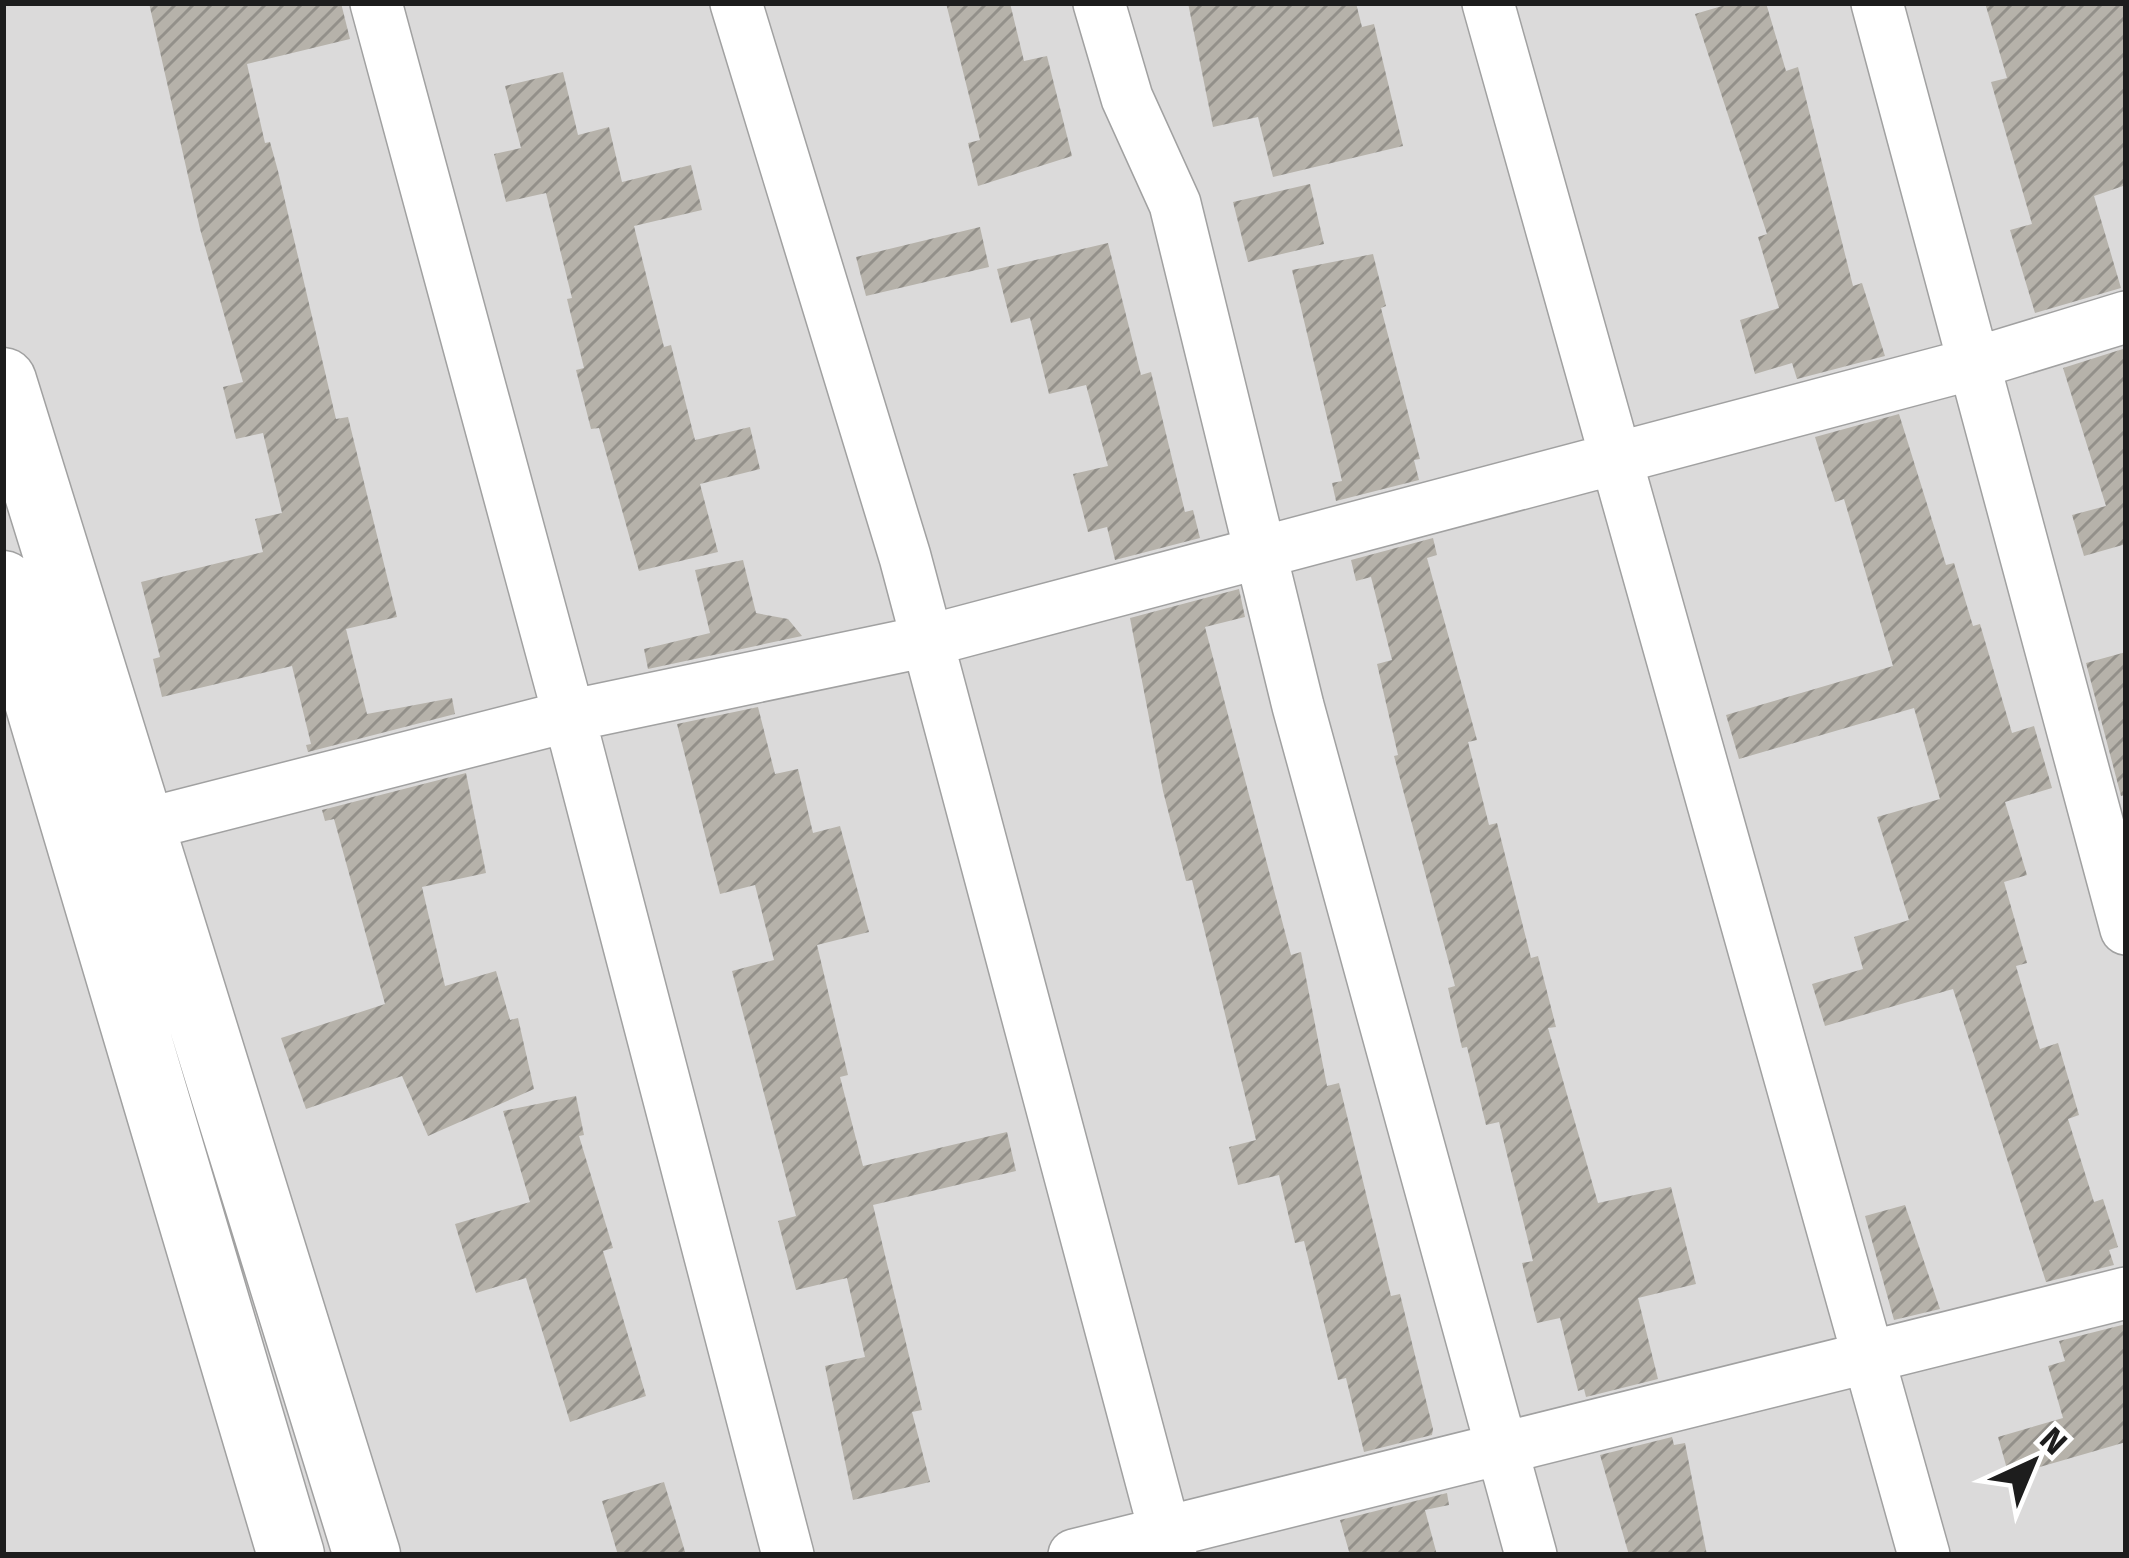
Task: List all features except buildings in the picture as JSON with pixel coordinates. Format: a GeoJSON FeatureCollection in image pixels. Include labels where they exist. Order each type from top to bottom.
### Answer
{"type":"FeatureCollection","features":[{"type":"Feature","properties":{"kind":"street"},"geometry":{"type":"LineString","coordinates":[[376,3],[788,1555]]}},
{"type":"Feature","properties":{"kind":"street"},"geometry":{"type":"LineString","coordinates":[[736,3],[927,641],[1168,1544]]}},
{"type":"Feature","properties":{"kind":"street"},"geometry":{"type":"LineString","coordinates":[[1099,3],[1126,98],[1175,204],[1260,550],[1531,1555]]}},
{"type":"Feature","properties":{"kind":"street"},"geometry":{"type":"LineString","coordinates":[[1488,3],[1924,1555]]}},
{"type":"Feature","properties":{"kind":"street"},"geometry":{"type":"LineString","coordinates":[[1876,3],[2126,929]]}},
{"type":"Feature","properties":{"kind":"street"},"geometry":{"type":"LineString","coordinates":[[143,825],[569,716],[927,641],[1972,364],[2126,317]]}},
{"type":"Feature","properties":{"kind":"street"},"geometry":{"type":"LineString","coordinates":[[3,381],[367,1555]]}},
{"type":"Feature","properties":{"kind":"street"},"geometry":{"type":"LineString","coordinates":[[3,584],[291,1555]]}},
{"type":"Feature","properties":{"kind":"street"},"geometry":{"type":"LineString","coordinates":[[1074,1555],[1168,1544],[1502,1448],[2126,1293]]}},
{"type":"Feature","properties":{"kind":"shaded area"},"geometry":{"type":"Polygon","coordinates":[[[3,3],[2126,3],[2126,1555],[3,1555],[3,3]]]}}]}
